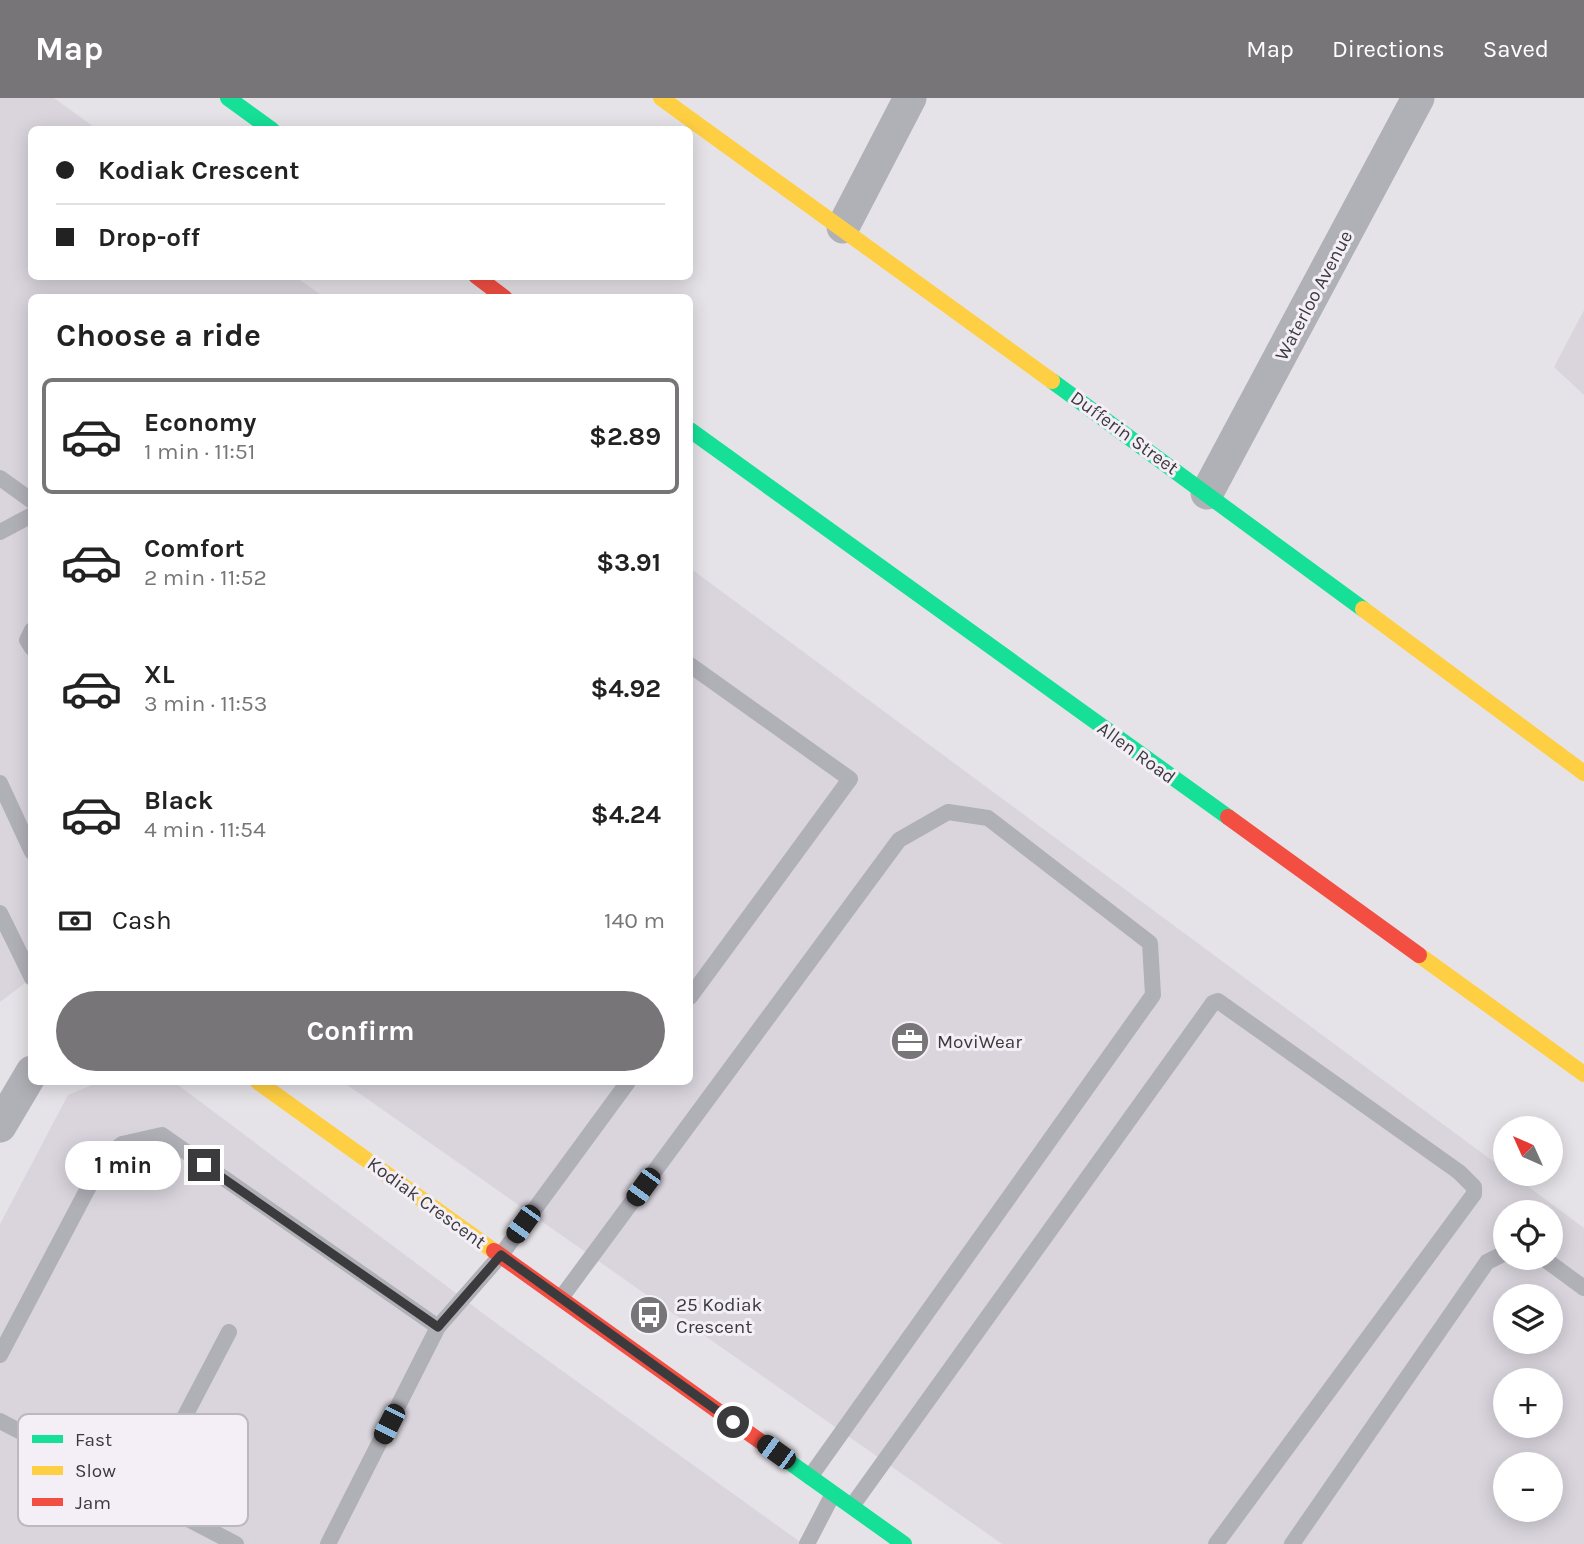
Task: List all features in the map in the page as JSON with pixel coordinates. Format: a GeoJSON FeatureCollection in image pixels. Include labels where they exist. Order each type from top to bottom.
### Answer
{"type":"FeatureCollection","features":[{"type":"Feature","properties":{"kind":"street"},"geometry":{"type":"LineString","coordinates":[[228,98],[266,126]]}},
{"type":"Feature","properties":{"kind":"street","name":"Dufferin Street"},"geometry":{"type":"LineString","coordinates":[[661,98],[1208,493],[1584,773]]}},
{"type":"Feature","properties":{"kind":"street"},"geometry":{"type":"LineString","coordinates":[[843,227],[911,98]]}},
{"type":"Feature","properties":{"kind":"street","name":"Waterloo Avenue"},"geometry":{"type":"LineString","coordinates":[[1208,493],[1418,98]]}},
{"type":"Feature","properties":{"kind":"street"},"geometry":{"type":"LineString","coordinates":[[481,280],[500,294]]}},
{"type":"Feature","properties":{"kind":"street","name":"Allen Road"},"geometry":{"type":"LineString","coordinates":[[693,432],[1584,1074]]}},
{"type":"Feature","properties":{"kind":"street"},"geometry":{"type":"LineString","coordinates":[[0,1126],[28,1079]]}},
{"type":"Feature","properties":{"kind":"street","name":"Kodiak Crescent"},"geometry":{"type":"LineString","coordinates":[[262,1085],[904,1544]]}},
{"type":"Feature","properties":{"kind":"lane"},"geometry":{"type":"LineString","coordinates":[[0,478],[28,497]]}},
{"type":"Feature","properties":{"kind":"lane"},"geometry":{"type":"LineString","coordinates":[[0,532],[28,517]]}},
{"type":"Feature","properties":{"kind":"lane"},"geometry":{"type":"LineString","coordinates":[[693,667],[850,779],[693,993]]}},
{"type":"Feature","properties":{"kind":"lane"},"geometry":{"type":"LineString","coordinates":[[0,783],[28,843]]}},
{"type":"Feature","properties":{"kind":"lane"},"geometry":{"type":"LineString","coordinates":[[561,1298],[899,840],[948,812],[988,818],[1150,943],[1153,995],[810,1477]]}},
{"type":"Feature","properties":{"kind":"lane"},"geometry":{"type":"LineString","coordinates":[[0,913],[28,970]]}},
{"type":"Feature","properties":{"kind":"lane"},"geometry":{"type":"LineString","coordinates":[[852,1507],[1213,1003],[1218,1001],[1459,1172],[1474,1186],[1474,1194],[1216,1544]]}},
{"type":"Feature","properties":{"kind":"lane"},"geometry":{"type":"LineString","coordinates":[[328,1544],[438,1327],[501,1255],[626,1085]]}},
{"type":"Feature","properties":{"kind":"lane"},"geometry":{"type":"LineString","coordinates":[[0,1355],[104,1158],[122,1144],[162,1135],[438,1327]]}},
{"type":"Feature","properties":{"kind":"lane"},"geometry":{"type":"LineString","coordinates":[[1292,1544],[1487,1262],[1493,1259]]}},
{"type":"Feature","properties":{"kind":"lane"},"geometry":{"type":"LineString","coordinates":[[1559,1270],[1584,1288]]}},
{"type":"Feature","properties":{"kind":"lane"},"geometry":{"type":"LineString","coordinates":[[186,1414],[229,1332]]}},
{"type":"Feature","properties":{"kind":"lane"},"geometry":{"type":"LineString","coordinates":[[0,1421],[18,1430]]}},
{"type":"Feature","properties":{"kind":"lane"},"geometry":{"type":"LineString","coordinates":[[807,1544],[833,1493]]}},
{"type":"Feature","properties":{"kind":"lane"},"geometry":{"type":"LineString","coordinates":[[201,1526],[236,1544]]}},
{"type":"Feature","properties":{"kind":"shaded area"},"geometry":{"type":"Polygon","coordinates":[[[0,98],[54,98],[93,126],[28,126],[28,280],[300,280],[320,294],[28,294],[28,981],[0,1002],[0,98]]]}},
{"type":"Feature","properties":{"kind":"shaded area"},"geometry":{"type":"Polygon","coordinates":[[[1584,310],[1584,395],[1554,367],[1584,310]]]}},
{"type":"Feature","properties":{"kind":"shaded area"},"geometry":{"type":"Polygon","coordinates":[[[693,570],[1493,1161],[1493,1186],[1527,1186],[1546,1200],[1493,1200],[1493,1270],[1563,1270],[1563,1212],[1584,1228],[1584,1544],[1002,1544],[347,1085],[693,1085],[693,570]]]}},
{"type":"Feature","properties":{"kind":"shaded area"},"geometry":{"type":"Polygon","coordinates":[[[92,1085],[178,1085],[500,1326],[803,1544],[0,1544],[0,1224],[68,1095],[92,1085]]]}},
{"type":"Feature","properties":{"kind":"traffic: fast"},"geometry":{"type":"LineString","coordinates":[[228,98],[266,126]]}},
{"type":"Feature","properties":{"kind":"traffic: fast"},"geometry":{"type":"LineString","coordinates":[[1052,381],[1363,609]]}},
{"type":"Feature","properties":{"kind":"traffic: fast"},"geometry":{"type":"LineString","coordinates":[[693,432],[1228,817]]}},
{"type":"Feature","properties":{"kind":"traffic: fast"},"geometry":{"type":"LineString","coordinates":[[785,1459],[904,1544]]}},
{"type":"Feature","properties":{"kind":"traffic: slow"},"geometry":{"type":"LineString","coordinates":[[661,98],[1052,381]]}},
{"type":"Feature","properties":{"kind":"traffic: slow"},"geometry":{"type":"LineString","coordinates":[[1363,609],[1584,773]]}},
{"type":"Feature","properties":{"kind":"traffic: slow"},"geometry":{"type":"LineString","coordinates":[[1419,955],[1584,1074]]}},
{"type":"Feature","properties":{"kind":"traffic: slow"},"geometry":{"type":"LineString","coordinates":[[262,1085],[494,1251]]}},
{"type":"Feature","properties":{"kind":"traffic: jam"},"geometry":{"type":"LineString","coordinates":[[481,280],[500,294]]}},
{"type":"Feature","properties":{"kind":"traffic: jam"},"geometry":{"type":"LineString","coordinates":[[1228,817],[1419,955]]}},
{"type":"Feature","properties":{"kind":"traffic: jam"},"geometry":{"type":"LineString","coordinates":[[494,1251],[785,1459]]}},
{"type":"Feature","properties":{"kind":"place","name":"MoviWear"},"geometry":{"type":"Point","coordinates":[910,1041]}},
{"type":"Feature","properties":{"kind":"place","name":"25 Kodiak Crescent"},"geometry":{"type":"Point","coordinates":[649,1315]}},
{"type":"Feature","properties":{"kind":"route"},"geometry":{"type":"LineString","coordinates":[[204,1165],[438,1327],[501,1255],[733,1422]]}}]}
